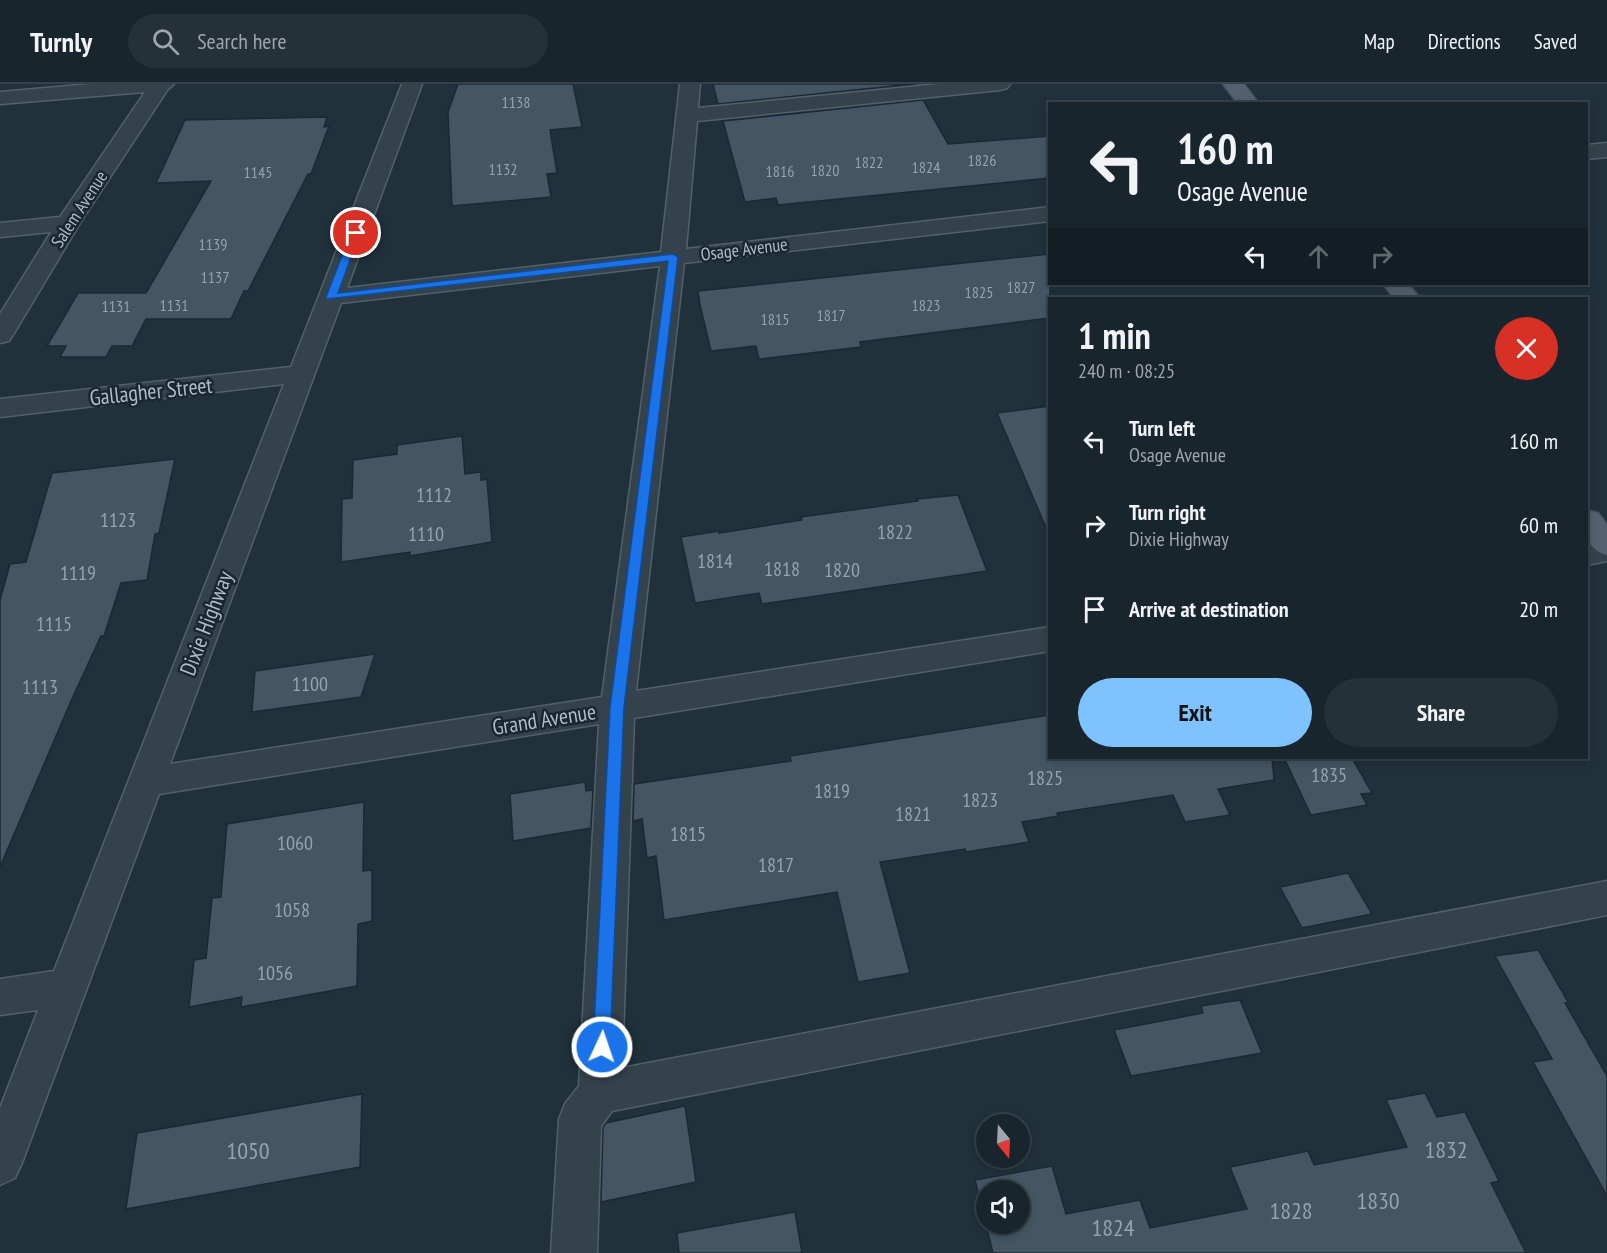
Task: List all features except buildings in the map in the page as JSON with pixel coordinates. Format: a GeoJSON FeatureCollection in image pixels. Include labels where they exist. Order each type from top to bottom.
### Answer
{"type":"FeatureCollection","features":[{"type":"Feature","properties":{"kind":"main road"},"geometry":{"type":"LineString","coordinates":[[1233,84],[1247,102]]}},
{"type":"Feature","properties":{"kind":"main road"},"geometry":{"type":"LineString","coordinates":[[1396,285],[1406,297]]}},
{"type":"Feature","properties":{"kind":"main road"},"geometry":{"type":"LineString","coordinates":[[1588,521],[1607,544]]}},
{"type":"Feature","properties":{"kind":"street"},"geometry":{"type":"LineString","coordinates":[[0,98],[162,84]]}},
{"type":"Feature","properties":{"kind":"street","name":"Salem Avenue"},"geometry":{"type":"LineString","coordinates":[[0,335],[69,223],[162,84]]}},
{"type":"Feature","properties":{"kind":"street","name":"Dixie Highway"},"geometry":{"type":"LineString","coordinates":[[0,1163],[412,84]]}},
{"type":"Feature","properties":{"kind":"street"},"geometry":{"type":"LineString","coordinates":[[574,1253],[580,1119],[600,1092],[617,707],[673,257],[690,84]]}},
{"type":"Feature","properties":{"kind":"street"},"geometry":{"type":"LineString","coordinates":[[687,116],[1000,84]]}},
{"type":"Feature","properties":{"kind":"street"},"geometry":{"type":"LineString","coordinates":[[1588,152],[1607,150]]}},
{"type":"Feature","properties":{"kind":"street","name":"Osage Avenue"},"geometry":{"type":"LineString","coordinates":[[331,297],[1048,214]]}},
{"type":"Feature","properties":{"kind":"street"},"geometry":{"type":"LineString","coordinates":[[0,230],[69,223]]}},
{"type":"Feature","properties":{"kind":"street","name":"Gallagher Street"},"geometry":{"type":"LineString","coordinates":[[0,408],[301,374]]}},
{"type":"Feature","properties":{"kind":"street"},"geometry":{"type":"LineString","coordinates":[[1588,554],[1607,550]]}},
{"type":"Feature","properties":{"kind":"street","name":"Grand Avenue"},"geometry":{"type":"LineString","coordinates":[[145,782],[1048,639]]}},
{"type":"Feature","properties":{"kind":"street"},"geometry":{"type":"LineString","coordinates":[[600,1092],[1607,898]]}},
{"type":"Feature","properties":{"kind":"street"},"geometry":{"type":"LineString","coordinates":[[0,997],[68,987]]}},
{"type":"Feature","properties":{"kind":"route"},"geometry":{"type":"LineString","coordinates":[[356,233],[331,297],[673,257],[617,707],[602,1047]]}}]}
